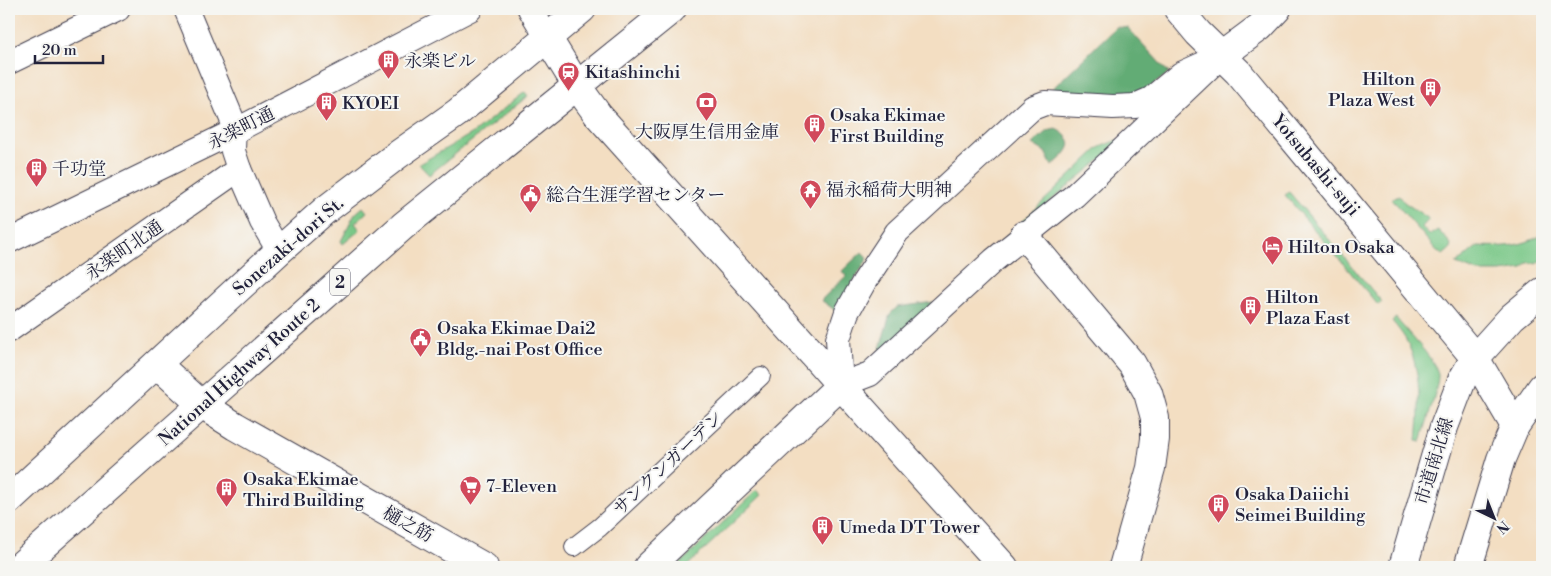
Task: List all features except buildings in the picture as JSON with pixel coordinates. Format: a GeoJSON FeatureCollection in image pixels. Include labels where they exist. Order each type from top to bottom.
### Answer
{"type":"FeatureCollection","features":[{"type":"Feature","properties":{"kind":"main road","name":"Sonezaki-dori St."},"geometry":{"type":"LineString","coordinates":[[9,500],[324,211],[396,156],[457,113],[582,9]]}},
{"type":"Feature","properties":{"kind":"main road","name":"National Highway Route 2"},"geometry":{"type":"LineString","coordinates":[[19,567],[403,226],[672,9]]}},
{"type":"Feature","properties":{"kind":"main road","name":"Yotsubashi-suji"},"geometry":{"type":"LineString","coordinates":[[1178,9],[1198,33],[1238,72],[1475,358],[1515,426]]}},
{"type":"Feature","properties":{"kind":"main road"},"geometry":{"type":"LineString","coordinates":[[1221,56],[1260,27],[1276,9]]}},
{"type":"Feature","properties":{"kind":"main road"},"geometry":{"type":"LineString","coordinates":[[547,37],[577,86],[598,115],[1004,567]]}},
{"type":"Feature","properties":{"kind":"main road"},"geometry":{"type":"LineString","coordinates":[[1024,235],[1132,364],[1148,393],[1155,418],[1154,449],[1151,468],[1123,567]]}},
{"type":"Feature","properties":{"kind":"main road","name":"市道南北線"},"geometry":{"type":"LineString","coordinates":[[1403,567],[1444,426],[1462,380],[1475,358],[1512,317],[1542,292]]}},
{"type":"Feature","properties":{"kind":"main road","name":"樋之筋"},"geometry":{"type":"LineString","coordinates":[[157,364],[202,405],[247,434],[484,567]]}},
{"type":"Feature","properties":{"kind":"main road"},"geometry":{"type":"LineString","coordinates":[[648,567],[841,385]]}},
{"type":"Feature","properties":{"kind":"main road"},"geometry":{"type":"LineString","coordinates":[[1468,567],[1498,467],[1515,426],[1542,387]]}},
{"type":"Feature","properties":{"kind":"street"},"geometry":{"type":"LineString","coordinates":[[9,62],[118,9]]}},
{"type":"Feature","properties":{"kind":"street"},"geometry":{"type":"LineString","coordinates":[[186,9],[234,124],[233,151],[239,169],[262,222],[279,251]]}},
{"type":"Feature","properties":{"kind":"street","name":"永楽町通"},"geometry":{"type":"LineString","coordinates":[[9,241],[234,132],[470,9]]}},
{"type":"Feature","properties":{"kind":"street"},"geometry":{"type":"LineString","coordinates":[[530,9],[547,37]]}},
{"type":"Feature","properties":{"kind":"street"},"geometry":{"type":"LineString","coordinates":[[1221,56],[1074,196],[994,260],[870,374],[841,385],[838,339],[847,312],[864,282],[898,232],[1032,108],[1045,103],[1113,107],[1135,106],[1151,99],[1181,74],[1221,56]]}},
{"type":"Feature","properties":{"kind":"street","name":"永楽町北通"},"geometry":{"type":"LineString","coordinates":[[9,330],[239,169]]}},
{"type":"Feature","properties":{"kind":"street","name":"サンクンガーデン"},"geometry":{"type":"LineString","coordinates":[[574,547],[600,527],[761,376]]}},
{"type":"Feature","properties":{"kind":"green space"},"geometry":{"type":"Polygon","coordinates":[[[1116,27],[1128,28],[1169,73],[1145,91],[1131,97],[1050,91],[1116,27]]]}},
{"type":"Feature","properties":{"kind":"green space"},"geometry":{"type":"Polygon","coordinates":[[[525,92],[528,96],[429,175],[419,164],[473,133],[525,92]]]}},
{"type":"Feature","properties":{"kind":"green space"},"geometry":{"type":"Polygon","coordinates":[[[1056,129],[1068,138],[1070,143],[1066,152],[1052,166],[1045,152],[1032,144],[1047,131],[1056,129]]]}},
{"type":"Feature","properties":{"kind":"green space"},"geometry":{"type":"Polygon","coordinates":[[[1117,140],[1120,144],[1006,237],[1100,147],[1117,140]]]}},
{"type":"Feature","properties":{"kind":"green space"},"geometry":{"type":"Polygon","coordinates":[[[1289,192],[1382,302],[1378,305],[1285,195],[1289,192]]]}},
{"type":"Feature","properties":{"kind":"green space"},"geometry":{"type":"Polygon","coordinates":[[[1399,196],[1404,202],[1429,219],[1422,227],[1429,235],[1438,230],[1451,244],[1450,249],[1443,255],[1437,251],[1392,199],[1399,196]]]}},
{"type":"Feature","properties":{"kind":"green space"},"geometry":{"type":"Polygon","coordinates":[[[363,207],[367,212],[355,223],[360,230],[343,244],[341,241],[355,214],[363,207]]]}},
{"type":"Feature","properties":{"kind":"green space"},"geometry":{"type":"Polygon","coordinates":[[[1542,235],[1542,260],[1536,264],[1528,263],[1522,269],[1501,272],[1478,272],[1456,264],[1478,246],[1511,245],[1526,242],[1542,235]]]}},
{"type":"Feature","properties":{"kind":"green space"},"geometry":{"type":"Polygon","coordinates":[[[862,252],[868,258],[836,311],[821,300],[846,276],[842,271],[862,252]]]}},
{"type":"Feature","properties":{"kind":"green space"},"geometry":{"type":"Polygon","coordinates":[[[934,302],[878,355],[890,314],[897,307],[934,302]]]}},
{"type":"Feature","properties":{"kind":"green space"},"geometry":{"type":"Polygon","coordinates":[[[1396,318],[1432,361],[1438,374],[1434,397],[1421,442],[1417,441],[1419,390],[1415,364],[1406,340],[1392,321],[1396,318]]]}},
{"type":"Feature","properties":{"kind":"green space"},"geometry":{"type":"Polygon","coordinates":[[[757,490],[762,495],[686,567],[676,567],[757,490]]]}},
{"type":"Feature","properties":{"kind":"place","name":"永楽ビル"},"geometry":{"type":"Point","coordinates":[388,80]}},
{"type":"Feature","properties":{"kind":"place","name":"Kitashinchi"},"geometry":{"type":"Point","coordinates":[569,91]}},
{"type":"Feature","properties":{"kind":"place","name":"Hilton Plaza West"},"geometry":{"type":"Point","coordinates":[1431,108]}},
{"type":"Feature","properties":{"kind":"place","name":"大阪厚生信用金庫"},"geometry":{"type":"Point","coordinates":[707,121]}},
{"type":"Feature","properties":{"kind":"place","name":"KYOEI"},"geometry":{"type":"Point","coordinates":[326,122]}},
{"type":"Feature","properties":{"kind":"place","name":"Osaka Ekimae First Building"},"geometry":{"type":"Point","coordinates":[814,144]}},
{"type":"Feature","properties":{"kind":"place","name":"千功堂"},"geometry":{"type":"Point","coordinates":[36,188]}},
{"type":"Feature","properties":{"kind":"place","name":"福永稲荷大明神"},"geometry":{"type":"Point","coordinates":[810,209]}},
{"type":"Feature","properties":{"kind":"place","name":"総合生涯学習センター"},"geometry":{"type":"Point","coordinates":[530,214]}},
{"type":"Feature","properties":{"kind":"place","name":"Hilton Osaka"},"geometry":{"type":"Point","coordinates":[1272,266]}},
{"type":"Feature","properties":{"kind":"place","name":"Hilton Plaza East"},"geometry":{"type":"Point","coordinates":[1250,326]}},
{"type":"Feature","properties":{"kind":"place","name":"Osaka Ekimae Dai2 Bldg.-nai Post Office"},"geometry":{"type":"Point","coordinates":[421,357]}},
{"type":"Feature","properties":{"kind":"place","name":"7-Eleven"},"geometry":{"type":"Point","coordinates":[470,505]}},
{"type":"Feature","properties":{"kind":"place","name":"Osaka Ekimae Third Building"},"geometry":{"type":"Point","coordinates":[227,508]}},
{"type":"Feature","properties":{"kind":"place","name":"Osaka Daiichi Seimei Building"},"geometry":{"type":"Point","coordinates":[1219,523]}},
{"type":"Feature","properties":{"kind":"place","name":"Umeda DT Tower"},"geometry":{"type":"Point","coordinates":[823,546]}}]}
